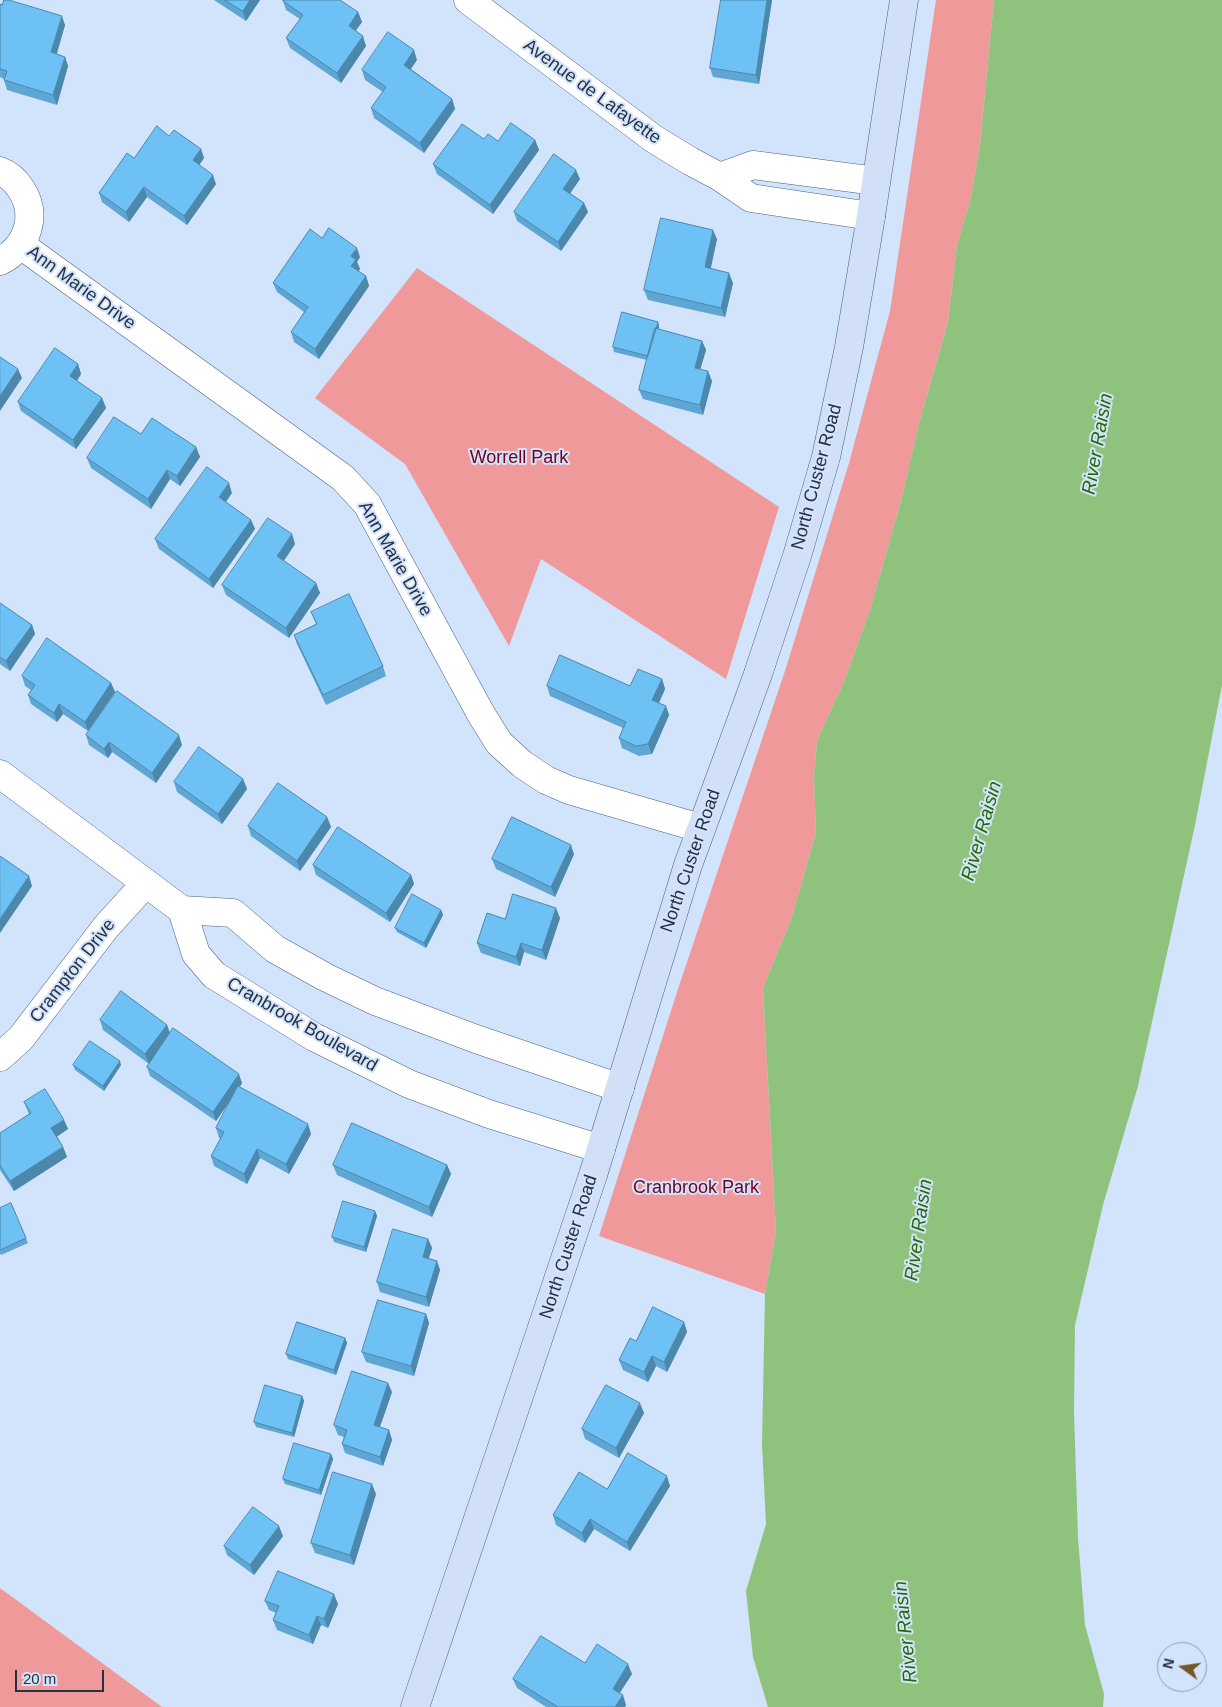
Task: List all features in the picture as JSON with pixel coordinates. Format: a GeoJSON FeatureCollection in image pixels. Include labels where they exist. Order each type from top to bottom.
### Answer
{"type":"FeatureCollection","features":[{"type":"Feature","properties":{"kind":"street","name":"Avenue de Lafayette"},"geometry":{"type":"LineString","coordinates":[[468,0],[654,139],[690,161],[720,176],[751,198],[871,216]]}},
{"type":"Feature","properties":{"kind":"street","name":"North Custer Road"},"geometry":{"type":"LineString","coordinates":[[415,1707],[601,1149],[700,828],[758,674],[797,556],[826,457],[849,347],[904,0]]}},
{"type":"Feature","properties":{"kind":"street"},"geometry":{"type":"LineString","coordinates":[[720,176],[753,165],[876,181]]}},
{"type":"Feature","properties":{"kind":"street","name":"Ann Marie Drive"},"geometry":{"type":"LineString","coordinates":[[0,172],[5,173],[18,184],[27,198],[30,214],[28,230],[10,253],[343,478],[366,504],[481,714],[500,743],[522,764],[546,780],[569,790],[700,828]]}},
{"type":"Feature","properties":{"kind":"street"},"geometry":{"type":"LineString","coordinates":[[0,774],[182,910],[234,913],[275,949],[325,977],[375,1001],[476,1040],[620,1088]]}},
{"type":"Feature","properties":{"kind":"street","name":"Crampton Drive"},"geometry":{"type":"LineString","coordinates":[[0,1058],[20,1038],[106,927],[145,884]]}},
{"type":"Feature","properties":{"kind":"street","name":"Cranbrook Boulevard"},"geometry":{"type":"LineString","coordinates":[[182,910],[196,954],[214,975],[314,1037],[409,1084],[489,1114],[601,1149]]}},
{"type":"Feature","properties":{"kind":"green space","name":"Cranbrook Park"},"geometry":{"type":"Polygon","coordinates":[[[936,0],[994,0],[980,145],[970,202],[957,245],[948,322],[921,416],[901,501],[871,607],[846,677],[817,741],[814,776],[816,833],[791,920],[763,988],[776,1231],[765,1294],[599,1236],[678,989],[785,671],[849,463],[890,311],[936,0]]]}},
{"type":"Feature","properties":{"kind":"green space","name":"Worrell Park"},"geometry":{"type":"Polygon","coordinates":[[[417,268],[779,507],[726,679],[541,559],[509,646],[405,464],[315,398],[417,268]]]}},
{"type":"Feature","properties":{"kind":"green space"},"geometry":{"type":"Polygon","coordinates":[[[0,1588],[162,1707],[0,1707],[0,1588]]]}},
{"type":"Feature","properties":{"kind":"water","name":"River Raisin"},"geometry":{"type":"Polygon","coordinates":[[[994,0],[1222,0],[1222,685],[1195,825],[1138,1086],[1103,1205],[1075,1325],[1074,1412],[1078,1538],[1085,1625],[1104,1694],[1103,1707],[768,1707],[753,1657],[746,1591],[766,1524],[762,1445],[765,1294],[776,1231],[763,988],[791,920],[816,833],[814,776],[817,741],[846,677],[871,607],[901,501],[921,416],[948,322],[957,245],[970,202],[980,145],[994,0]]]}},
{"type":"Feature","properties":{"kind":"building"},"geometry":{"type":"Polygon","coordinates":[[[4,0],[62,16],[51,52],[65,57],[53,95],[4,80],[7,71],[0,69],[0,4],[2,5],[4,0]]]}},
{"type":"Feature","properties":{"kind":"building"},"geometry":{"type":"Polygon","coordinates":[[[225,0],[250,0],[243,11],[225,0]]]}},
{"type":"Feature","properties":{"kind":"building"},"geometry":{"type":"Polygon","coordinates":[[[283,0],[340,0],[358,12],[349,26],[363,36],[337,73],[286,38],[303,15],[283,0]]]}},
{"type":"Feature","properties":{"kind":"building"},"geometry":{"type":"Polygon","coordinates":[[[721,0],[767,0],[756,75],[710,68],[721,0]]]}},
{"type":"Feature","properties":{"kind":"building"},"geometry":{"type":"Polygon","coordinates":[[[388,32],[414,50],[404,65],[452,99],[420,143],[371,108],[386,87],[362,70],[388,32]]]}},
{"type":"Feature","properties":{"kind":"building"},"geometry":{"type":"Polygon","coordinates":[[[511,123],[535,140],[490,205],[433,164],[462,124],[484,139],[488,134],[498,141],[511,123]]]}},
{"type":"Feature","properties":{"kind":"building"},"geometry":{"type":"Polygon","coordinates":[[[157,126],[169,136],[174,130],[201,149],[193,160],[213,175],[184,216],[144,187],[126,212],[99,193],[127,153],[134,158],[157,126]]]}},
{"type":"Feature","properties":{"kind":"building"},"geometry":{"type":"Polygon","coordinates":[[[554,154],[576,170],[563,189],[584,203],[558,242],[514,212],[554,154]]]}},
{"type":"Feature","properties":{"kind":"building"},"geometry":{"type":"Polygon","coordinates":[[[661,218],[713,230],[705,267],[729,273],[721,308],[644,290],[661,218]]]}},
{"type":"Feature","properties":{"kind":"building"},"geometry":{"type":"Polygon","coordinates":[[[329,228],[357,248],[351,256],[356,260],[351,266],[366,276],[315,349],[291,332],[308,307],[273,283],[310,229],[322,238],[329,228]]]}},
{"type":"Feature","properties":{"kind":"building"},"geometry":{"type":"Polygon","coordinates":[[[622,312],[658,322],[648,356],[613,347],[622,312]]]}},
{"type":"Feature","properties":{"kind":"building"},"geometry":{"type":"Polygon","coordinates":[[[655,328],[702,341],[695,368],[708,371],[700,405],[639,390],[655,328]]]}},
{"type":"Feature","properties":{"kind":"building"},"geometry":{"type":"Polygon","coordinates":[[[55,348],[78,364],[70,376],[102,398],[73,440],[18,402],[55,348]]]}},
{"type":"Feature","properties":{"kind":"building"},"geometry":{"type":"Polygon","coordinates":[[[0,357],[18,369],[0,396],[0,357]]]}},
{"type":"Feature","properties":{"kind":"building"},"geometry":{"type":"Polygon","coordinates":[[[114,417],[141,434],[152,418],[196,447],[177,476],[167,470],[148,499],[87,458],[114,417]]]}},
{"type":"Feature","properties":{"kind":"building"},"geometry":{"type":"Polygon","coordinates":[[[207,467],[229,483],[219,497],[251,520],[209,579],[155,539],[207,467]]]}},
{"type":"Feature","properties":{"kind":"building"},"geometry":{"type":"Polygon","coordinates":[[[268,518],[292,534],[277,556],[316,583],[286,628],[222,585],[268,518]]]}},
{"type":"Feature","properties":{"kind":"building"},"geometry":{"type":"Polygon","coordinates":[[[349,594],[383,666],[323,695],[294,635],[317,624],[311,612],[349,594]]]}},
{"type":"Feature","properties":{"kind":"building"},"geometry":{"type":"Polygon","coordinates":[[[0,603],[32,625],[6,661],[0,657],[0,603]]]}},
{"type":"Feature","properties":{"kind":"building"},"geometry":{"type":"Polygon","coordinates":[[[47,638],[111,683],[85,722],[59,704],[54,713],[28,695],[35,685],[22,676],[47,638]]]}},
{"type":"Feature","properties":{"kind":"building"},"geometry":{"type":"Polygon","coordinates":[[[560,655],[630,686],[638,669],[662,679],[652,700],[666,706],[648,744],[636,746],[619,738],[626,722],[547,686],[560,655]]]}},
{"type":"Feature","properties":{"kind":"building"},"geometry":{"type":"Polygon","coordinates":[[[117,691],[179,735],[152,773],[109,742],[104,749],[86,735],[117,691]]]}},
{"type":"Feature","properties":{"kind":"building"},"geometry":{"type":"Polygon","coordinates":[[[199,747],[243,779],[218,814],[174,782],[199,747]]]}},
{"type":"Feature","properties":{"kind":"building"},"geometry":{"type":"Polygon","coordinates":[[[278,783],[327,817],[297,861],[248,826],[278,783]]]}},
{"type":"Feature","properties":{"kind":"building"},"geometry":{"type":"Polygon","coordinates":[[[512,817],[571,845],[551,887],[492,859],[512,817]]]}},
{"type":"Feature","properties":{"kind":"building"},"geometry":{"type":"Polygon","coordinates":[[[338,827],[411,875],[386,913],[313,865],[338,827]]]}},
{"type":"Feature","properties":{"kind":"building"},"geometry":{"type":"Polygon","coordinates":[[[0,856],[29,876],[0,919],[0,856]]]}},
{"type":"Feature","properties":{"kind":"building"},"geometry":{"type":"Polygon","coordinates":[[[412,894],[441,910],[424,943],[395,928],[412,894]]]}},
{"type":"Feature","properties":{"kind":"building"},"geometry":{"type":"Polygon","coordinates":[[[513,894],[556,908],[542,950],[521,943],[516,957],[477,943],[487,913],[505,919],[513,894]]]}},
{"type":"Feature","properties":{"kind":"building"},"geometry":{"type":"Polygon","coordinates":[[[121,991],[167,1025],[145,1054],[100,1020],[121,991]]]}},
{"type":"Feature","properties":{"kind":"building"},"geometry":{"type":"Polygon","coordinates":[[[173,1028],[239,1074],[213,1112],[147,1067],[173,1028]]]}},
{"type":"Feature","properties":{"kind":"building"},"geometry":{"type":"Polygon","coordinates":[[[90,1041],[120,1061],[103,1086],[73,1065],[90,1041]]]}},
{"type":"Feature","properties":{"kind":"building"},"geometry":{"type":"Polygon","coordinates":[[[238,1086],[308,1124],[286,1164],[257,1149],[244,1174],[211,1156],[224,1132],[216,1128],[238,1086]]]}},
{"type":"Feature","properties":{"kind":"building"},"geometry":{"type":"Polygon","coordinates":[[[45,1089],[64,1120],[51,1128],[63,1147],[10,1181],[0,1165],[0,1133],[31,1113],[24,1102],[45,1089]]]}},
{"type":"Feature","properties":{"kind":"building"},"geometry":{"type":"Polygon","coordinates":[[[352,1123],[447,1165],[429,1207],[333,1165],[352,1123]]]}},
{"type":"Feature","properties":{"kind":"building"},"geometry":{"type":"Polygon","coordinates":[[[343,1201],[375,1211],[364,1247],[332,1237],[343,1201]]]}},
{"type":"Feature","properties":{"kind":"building"},"geometry":{"type":"Polygon","coordinates":[[[11,1203],[26,1238],[0,1250],[0,1208],[11,1203]]]}},
{"type":"Feature","properties":{"kind":"building"},"geometry":{"type":"Polygon","coordinates":[[[393,1229],[428,1239],[423,1257],[437,1261],[426,1297],[377,1282],[393,1229]]]}},
{"type":"Feature","properties":{"kind":"building"},"geometry":{"type":"Polygon","coordinates":[[[378,1300],[426,1314],[411,1366],[362,1352],[378,1300]]]}},
{"type":"Feature","properties":{"kind":"building"},"geometry":{"type":"Polygon","coordinates":[[[653,1307],[684,1322],[664,1362],[652,1356],[644,1372],[619,1360],[630,1338],[636,1341],[653,1307]]]}},
{"type":"Feature","properties":{"kind":"building"},"geometry":{"type":"Polygon","coordinates":[[[297,1322],[345,1338],[334,1370],[286,1354],[297,1322]]]}},
{"type":"Feature","properties":{"kind":"building"},"geometry":{"type":"Polygon","coordinates":[[[352,1371],[388,1383],[374,1425],[389,1430],[380,1457],[342,1444],[347,1430],[334,1425],[352,1371]]]}},
{"type":"Feature","properties":{"kind":"building"},"geometry":{"type":"Polygon","coordinates":[[[265,1385],[302,1396],[292,1433],[254,1422],[265,1385]]]}},
{"type":"Feature","properties":{"kind":"building"},"geometry":{"type":"Polygon","coordinates":[[[606,1385],[640,1403],[616,1448],[582,1429],[606,1385]]]}},
{"type":"Feature","properties":{"kind":"building"},"geometry":{"type":"Polygon","coordinates":[[[294,1443],[331,1454],[319,1490],[283,1479],[294,1443]]]}},
{"type":"Feature","properties":{"kind":"building"},"geometry":{"type":"Polygon","coordinates":[[[628,1453],[667,1476],[627,1542],[590,1519],[582,1533],[553,1515],[579,1472],[607,1489],[628,1453]]]}},
{"type":"Feature","properties":{"kind":"building"},"geometry":{"type":"Polygon","coordinates":[[[333,1472],[372,1484],[350,1555],[311,1543],[333,1472]]]}},
{"type":"Feature","properties":{"kind":"building"},"geometry":{"type":"Polygon","coordinates":[[[253,1507],[279,1526],[250,1565],[224,1546],[253,1507]]]}},
{"type":"Feature","properties":{"kind":"building"},"geometry":{"type":"Polygon","coordinates":[[[278,1571],[334,1594],[324,1619],[317,1616],[309,1635],[273,1620],[279,1606],[265,1601],[278,1571]]]}},
{"type":"Feature","properties":{"kind":"building"},"geometry":{"type":"Polygon","coordinates":[[[541,1636],[585,1663],[597,1644],[628,1664],[613,1689],[623,1695],[615,1707],[558,1707],[513,1679],[541,1636]]]}}]}
